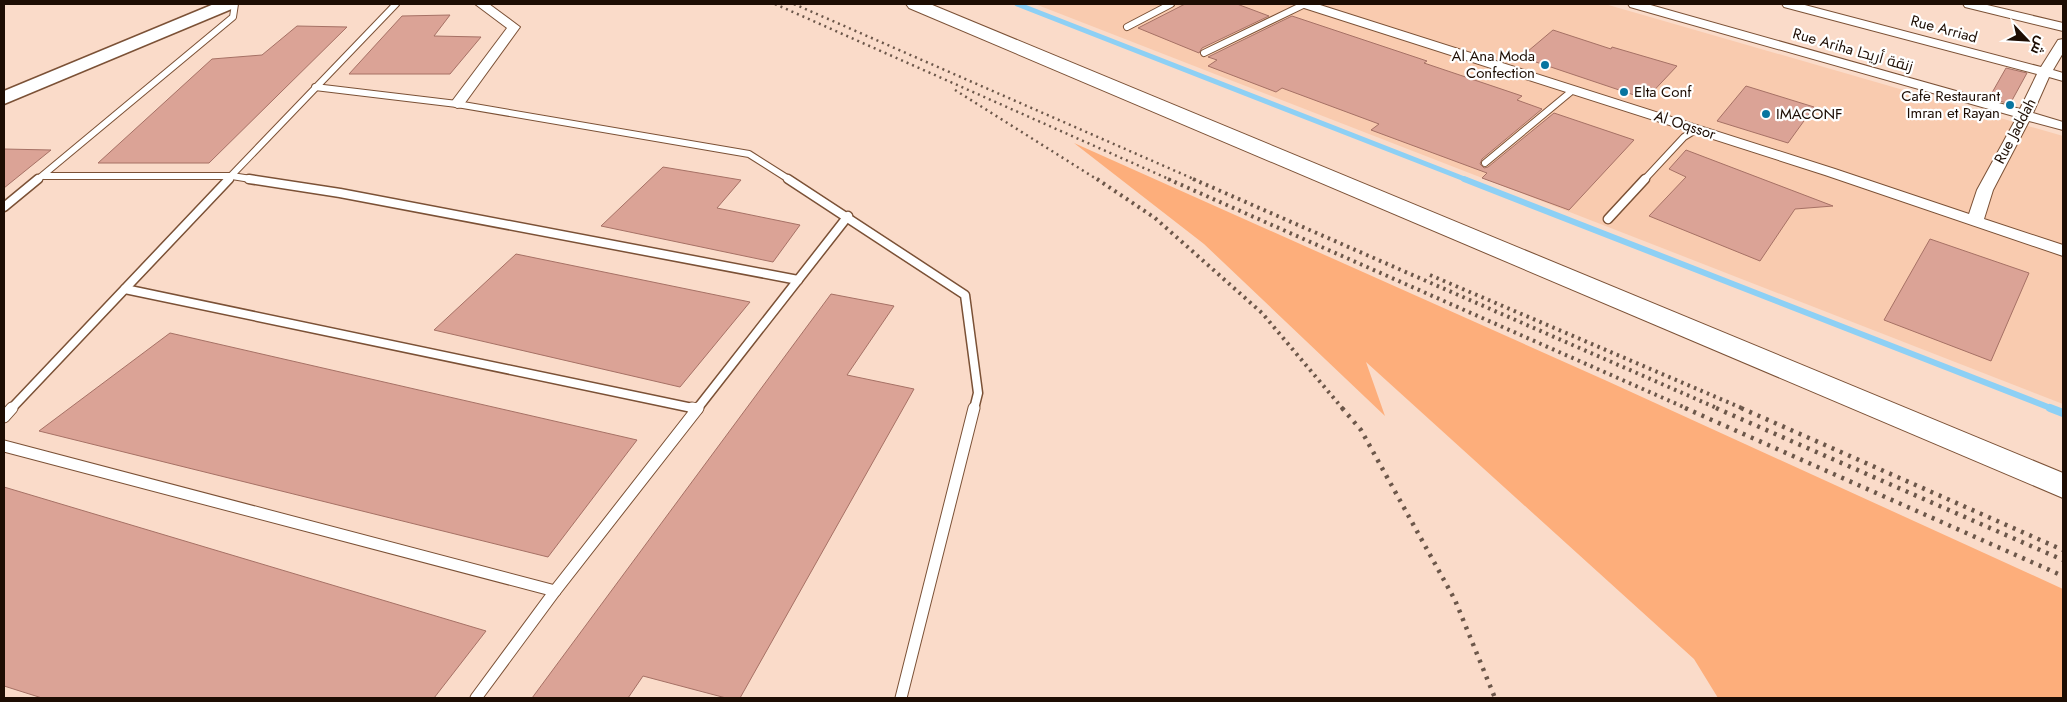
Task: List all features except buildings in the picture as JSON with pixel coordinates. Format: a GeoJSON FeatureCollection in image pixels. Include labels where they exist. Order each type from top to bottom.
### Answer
{"type":"FeatureCollection","features":[{"type":"Feature","properties":{"kind":"main road"},"geometry":{"type":"LineString","coordinates":[[915,4],[2063,486]]}},
{"type":"Feature","properties":{"kind":"street"},"geometry":{"type":"LineString","coordinates":[[4,98],[228,4]]}},
{"type":"Feature","properties":{"kind":"street"},"geometry":{"type":"LineString","coordinates":[[457,104],[514,27],[481,4]]}},
{"type":"Feature","properties":{"kind":"street","name":"Al Oqssor"},"geometry":{"type":"LineString","coordinates":[[1305,4],[1697,129],[2063,251]]}},
{"type":"Feature","properties":{"kind":"street","name":"Rue Ariha زنقة أريحا"},"geometry":{"type":"LineString","coordinates":[[1634,4],[2063,126]]}},
{"type":"Feature","properties":{"kind":"street","name":"Rue Arriad"},"geometry":{"type":"LineString","coordinates":[[1788,4],[2063,77]]}},
{"type":"Feature","properties":{"kind":"street"},"geometry":{"type":"LineString","coordinates":[[1969,4],[2063,27]]}},
{"type":"Feature","properties":{"kind":"street","name":"Rue Jaddah"},"geometry":{"type":"LineString","coordinates":[[1975,222],[1985,190],[2003,153],[2025,115],[2045,72],[2063,43]]}},
{"type":"Feature","properties":{"kind":"lane"},"geometry":{"type":"LineString","coordinates":[[4,208],[233,17],[235,4]]}},
{"type":"Feature","properties":{"kind":"lane"},"geometry":{"type":"LineString","coordinates":[[4,417],[315,87],[396,4]]}},
{"type":"Feature","properties":{"kind":"lane"},"geometry":{"type":"LineString","coordinates":[[1127,26],[1171,4]]}},
{"type":"Feature","properties":{"kind":"lane"},"geometry":{"type":"LineString","coordinates":[[1204,53],[1305,4]]}},
{"type":"Feature","properties":{"kind":"lane"},"geometry":{"type":"LineString","coordinates":[[315,87],[457,104],[749,154],[848,216],[965,295],[978,393],[901,698]]}},
{"type":"Feature","properties":{"kind":"lane"},"geometry":{"type":"LineString","coordinates":[[1485,162],[1573,90]]}},
{"type":"Feature","properties":{"kind":"lane"},"geometry":{"type":"LineString","coordinates":[[1608,219],[1684,137],[1697,129]]}},
{"type":"Feature","properties":{"kind":"lane"},"geometry":{"type":"LineString","coordinates":[[44,176],[232,176],[350,195],[798,280]]}},
{"type":"Feature","properties":{"kind":"lane"},"geometry":{"type":"LineString","coordinates":[[476,698],[555,591],[848,216]]}},
{"type":"Feature","properties":{"kind":"lane"},"geometry":{"type":"LineString","coordinates":[[125,289],[697,409]]}},
{"type":"Feature","properties":{"kind":"lane"},"geometry":{"type":"LineString","coordinates":[[4,446],[555,591]]}},
{"type":"Feature","properties":{"kind":"shaded area"},"geometry":{"type":"Polygon","coordinates":[[[1035,4],[1605,4],[2063,136],[2063,404],[1035,4]]]}},
{"type":"Feature","properties":{"kind":"shaded area"},"geometry":{"type":"Polygon","coordinates":[[[1074,143],[1607,381],[2063,589],[2063,698],[1718,698],[1694,659],[1366,362],[1385,416],[1204,244],[1074,143]]]}},
{"type":"Feature","properties":{"kind":"waterway"},"geometry":{"type":"LineString","coordinates":[[1017,4],[1467,180]]}},
{"type":"Feature","properties":{"kind":"waterway"},"geometry":{"type":"LineString","coordinates":[[1464,179],[2053,409]]}},
{"type":"Feature","properties":{"kind":"waterway"},"geometry":{"type":"LineString","coordinates":[[2050,408],[2063,413]]}},
{"type":"Feature","properties":{"kind":"railway"},"geometry":{"type":"LineString","coordinates":[[775,4],[1171,180]]}},
{"type":"Feature","properties":{"kind":"railway"},"geometry":{"type":"LineString","coordinates":[[794,4],[1196,180]]}},
{"type":"Feature","properties":{"kind":"railway"},"geometry":{"type":"LineString","coordinates":[[955,90],[1098,180]]}},
{"type":"Feature","properties":{"kind":"railway"},"geometry":{"type":"LineString","coordinates":[[1097,179],[1155,218],[1262,313],[1343,409]]}},
{"type":"Feature","properties":{"kind":"railway"},"geometry":{"type":"LineString","coordinates":[[1168,179],[1688,409]]}},
{"type":"Feature","properties":{"kind":"railway"},"geometry":{"type":"LineString","coordinates":[[1193,179],[1719,409]]}},
{"type":"Feature","properties":{"kind":"railway"},"geometry":{"type":"LineString","coordinates":[[1430,275],[1744,409]]}},
{"type":"Feature","properties":{"kind":"railway"},"geometry":{"type":"LineString","coordinates":[[1342,408],[1361,430],[1455,600],[1495,698]]}},
{"type":"Feature","properties":{"kind":"railway"},"geometry":{"type":"LineString","coordinates":[[1685,408],[2063,576]]}},
{"type":"Feature","properties":{"kind":"railway"},"geometry":{"type":"LineString","coordinates":[[1716,408],[2063,560]]}},
{"type":"Feature","properties":{"kind":"railway"},"geometry":{"type":"LineString","coordinates":[[1741,408],[2063,550]]}},
{"type":"Feature","properties":{"kind":"place","name":"Al Ana Moda Confection"},"geometry":{"type":"Point","coordinates":[1545,65]}},
{"type":"Feature","properties":{"kind":"place","name":"Elta Conf"},"geometry":{"type":"Point","coordinates":[1624,92]}},
{"type":"Feature","properties":{"kind":"place","name":"Cafe Restaurant Imran et Rayan"},"geometry":{"type":"Point","coordinates":[2010,105]}},
{"type":"Feature","properties":{"kind":"place","name":"IMACONF"},"geometry":{"type":"Point","coordinates":[1766,114]}}]}
